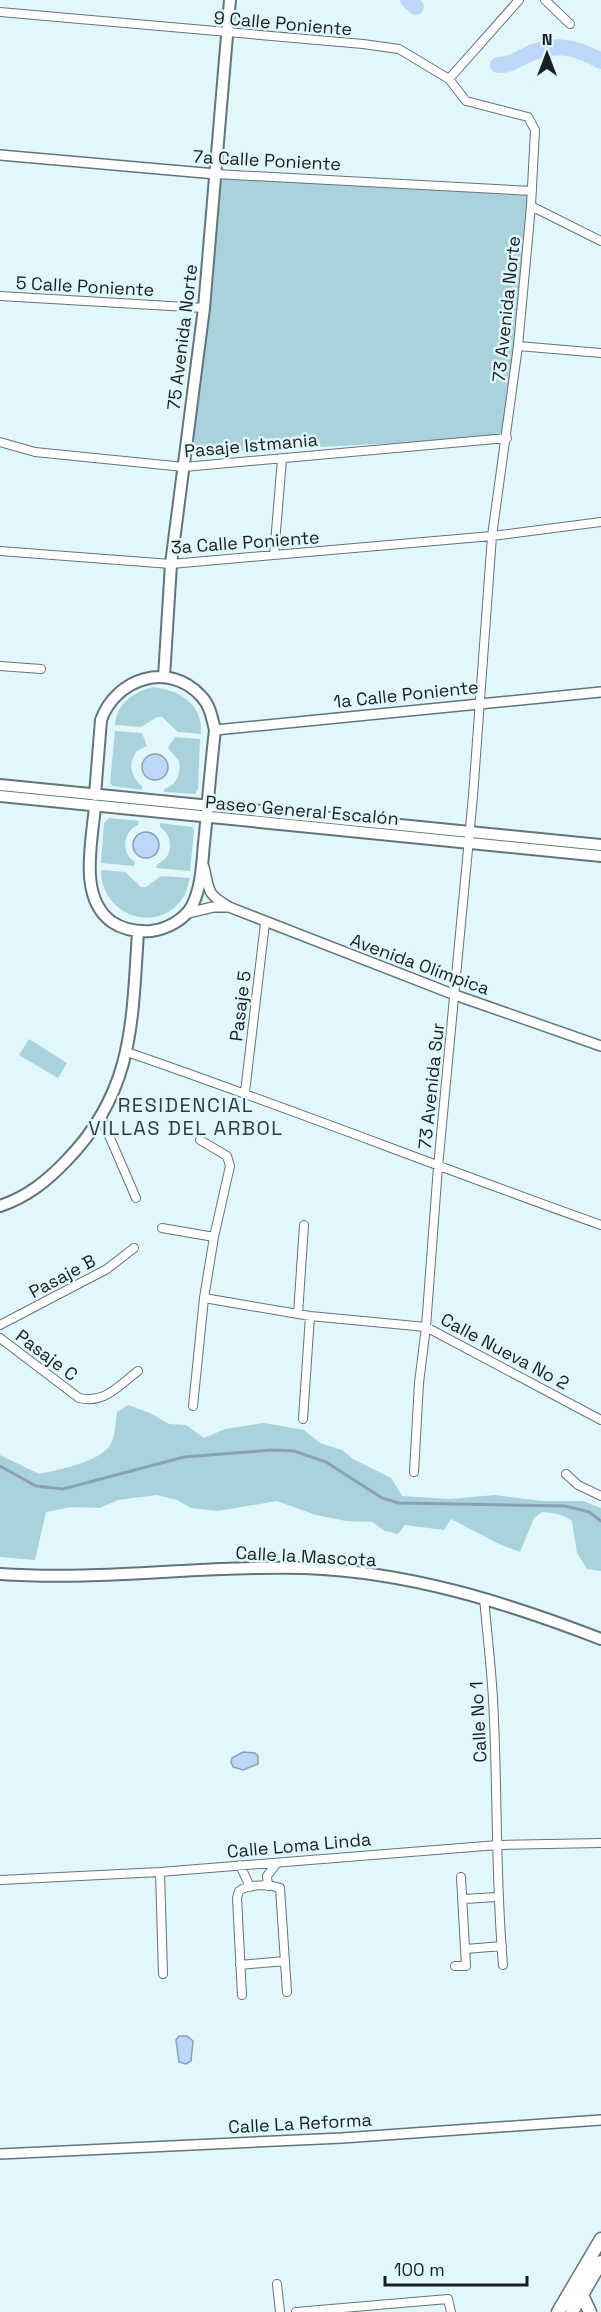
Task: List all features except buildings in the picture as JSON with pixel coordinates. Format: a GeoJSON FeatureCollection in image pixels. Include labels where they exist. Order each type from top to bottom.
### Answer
{"type":"FeatureCollection","features":[{"type":"Feature","properties":{"kind":"highway"},"geometry":{"type":"LineString","coordinates":[[558,2312],[601,2239]]}},
{"type":"Feature","properties":{"kind":"highway"},"geometry":{"type":"LineString","coordinates":[[572,2312],[601,2262]]}},
{"type":"Feature","properties":{"kind":"highway"},"geometry":{"type":"LineString","coordinates":[[582,2295],[590,2312]]}},
{"type":"Feature","properties":{"kind":"main road","name":"75 Avenida Norte"},"geometry":{"type":"LineString","coordinates":[[164,677],[171,564],[204,308],[230,0]]}},
{"type":"Feature","properties":{"kind":"main road"},"geometry":{"type":"LineString","coordinates":[[164,677],[180,680],[201,696],[212,712],[215,730],[199,888],[188,913],[174,924],[154,930],[138,932],[120,927],[103,915],[93,898],[90,870],[101,720],[105,709],[122,689],[145,679],[164,677]]}},
{"type":"Feature","properties":{"kind":"main road","name":"Paseo General Escalón"},"geometry":{"type":"LineString","coordinates":[[0,785],[95,800],[207,812],[469,837],[601,845]]}},
{"type":"Feature","properties":{"kind":"main road","name":"Paseo General Escalón"},"geometry":{"type":"LineString","coordinates":[[0,796],[95,800]]}},
{"type":"Feature","properties":{"kind":"main road","name":"Paseo General Escalón"},"geometry":{"type":"LineString","coordinates":[[469,837],[601,856]]}},
{"type":"Feature","properties":{"kind":"main road"},"geometry":{"type":"LineString","coordinates":[[0,1206],[24,1197],[40,1186],[83,1144],[101,1118],[120,1077],[128,1052],[138,932]]}},
{"type":"Feature","properties":{"kind":"main road","name":"Calle la Mascota"},"geometry":{"type":"LineString","coordinates":[[0,1575],[92,1576],[218,1569],[323,1569],[428,1583],[483,1598],[601,1639]]}},
{"type":"Feature","properties":{"kind":"street"},"geometry":{"type":"LineString","coordinates":[[448,79],[519,0]]}},
{"type":"Feature","properties":{"kind":"street"},"geometry":{"type":"LineString","coordinates":[[545,0],[570,24]]}},
{"type":"Feature","properties":{"kind":"street","name":"9 Calle Poniente"},"geometry":{"type":"LineString","coordinates":[[0,12],[399,50],[448,79]]}},
{"type":"Feature","properties":{"kind":"street","name":"73 Avenida Norte"},"geometry":{"type":"LineString","coordinates":[[448,79],[466,101],[528,117],[535,130],[531,206],[518,346],[492,536],[480,703]]}},
{"type":"Feature","properties":{"kind":"street","name":"7a Calle Poniente"},"geometry":{"type":"LineString","coordinates":[[0,155],[216,174],[532,191]]}},
{"type":"Feature","properties":{"kind":"street"},"geometry":{"type":"LineString","coordinates":[[531,206],[601,241]]}},
{"type":"Feature","properties":{"kind":"street","name":"5 Calle Poniente"},"geometry":{"type":"LineString","coordinates":[[0,296],[204,308]]}},
{"type":"Feature","properties":{"kind":"street"},"geometry":{"type":"LineString","coordinates":[[518,346],[601,353]]}},
{"type":"Feature","properties":{"kind":"street","name":"Pasaje Istmania"},"geometry":{"type":"LineString","coordinates":[[0,442],[34,452],[183,467],[408,445],[507,438]]}},
{"type":"Feature","properties":{"kind":"street"},"geometry":{"type":"LineString","coordinates":[[274,555],[282,459]]}},
{"type":"Feature","properties":{"kind":"street","name":"3a Calle Poniente"},"geometry":{"type":"LineString","coordinates":[[0,551],[171,564],[492,536],[601,522]]}},
{"type":"Feature","properties":{"kind":"street"},"geometry":{"type":"LineString","coordinates":[[0,666],[41,669]]}},
{"type":"Feature","properties":{"kind":"street","name":"1a Calle Poniente"},"geometry":{"type":"LineString","coordinates":[[215,730],[601,692]]}},
{"type":"Feature","properties":{"kind":"street","name":"73 Avenida Sur"},"geometry":{"type":"LineString","coordinates":[[414,1472],[419,1383],[426,1327],[438,1167],[480,703]]}},
{"type":"Feature","properties":{"kind":"street","name":"Avenida Olímpica"},"geometry":{"type":"LineString","coordinates":[[202,859],[209,891],[215,899],[229,908],[455,995],[601,1046]]}},
{"type":"Feature","properties":{"kind":"street","name":"Avenida Olímpica"},"geometry":{"type":"LineString","coordinates":[[188,913],[213,907],[229,908]]}},
{"type":"Feature","properties":{"kind":"street","name":"Pasaje 5"},"geometry":{"type":"LineString","coordinates":[[245,1092],[265,923]]}},
{"type":"Feature","properties":{"kind":"street"},"geometry":{"type":"LineString","coordinates":[[128,1052],[245,1092],[438,1167],[601,1225]]}},
{"type":"Feature","properties":{"kind":"street"},"geometry":{"type":"LineString","coordinates":[[101,1118],[114,1143],[136,1198]]}},
{"type":"Feature","properties":{"kind":"street"},"geometry":{"type":"LineString","coordinates":[[193,1406],[204,1298],[230,1166],[227,1156],[200,1140]]}},
{"type":"Feature","properties":{"kind":"street"},"geometry":{"type":"LineString","coordinates":[[298,1314],[304,1225]]}},
{"type":"Feature","properties":{"kind":"street"},"geometry":{"type":"LineString","coordinates":[[162,1228],[214,1238]]}},
{"type":"Feature","properties":{"kind":"street","name":"Pasaje B"},"geometry":{"type":"LineString","coordinates":[[0,1325],[107,1269],[134,1248]]}},
{"type":"Feature","properties":{"kind":"street"},"geometry":{"type":"LineString","coordinates":[[204,1298],[310,1316],[426,1327]]}},
{"type":"Feature","properties":{"kind":"street"},"geometry":{"type":"LineString","coordinates":[[303,1419],[310,1316]]}},
{"type":"Feature","properties":{"kind":"street","name":"Calle Nueva No 2"},"geometry":{"type":"LineString","coordinates":[[426,1327],[601,1420]]}},
{"type":"Feature","properties":{"kind":"street","name":"Pasaje C"},"geometry":{"type":"LineString","coordinates":[[0,1338],[79,1398],[91,1401],[101,1399],[138,1371]]}},
{"type":"Feature","properties":{"kind":"street"},"geometry":{"type":"LineString","coordinates":[[566,1474],[578,1485],[601,1496]]}},
{"type":"Feature","properties":{"kind":"street","name":"Calle No 1"},"geometry":{"type":"LineString","coordinates":[[483,1598],[493,1697],[498,1897],[503,1965]]}},
{"type":"Feature","properties":{"kind":"street","name":"Calle Loma Linda"},"geometry":{"type":"LineString","coordinates":[[0,1880],[276,1864],[498,1845],[601,1843]]}},
{"type":"Feature","properties":{"kind":"street"},"geometry":{"type":"LineString","coordinates":[[268,1886],[267,1876],[276,1864]]}},
{"type":"Feature","properties":{"kind":"street"},"geometry":{"type":"LineString","coordinates":[[240,1865],[250,1882],[250,1887]]}},
{"type":"Feature","properties":{"kind":"street"},"geometry":{"type":"LineString","coordinates":[[160,1872],[163,1974]]}},
{"type":"Feature","properties":{"kind":"street"},"geometry":{"type":"LineString","coordinates":[[455,1966],[466,1966],[461,1877]]}},
{"type":"Feature","properties":{"kind":"street"},"geometry":{"type":"LineString","coordinates":[[242,1995],[237,1898],[239,1891],[250,1887],[280,1888],[287,1992]]}},
{"type":"Feature","properties":{"kind":"street"},"geometry":{"type":"LineString","coordinates":[[463,1899],[498,1897]]}},
{"type":"Feature","properties":{"kind":"street"},"geometry":{"type":"LineString","coordinates":[[466,1948],[502,1946]]}},
{"type":"Feature","properties":{"kind":"street"},"geometry":{"type":"LineString","coordinates":[[240,1965],[285,1961]]}},
{"type":"Feature","properties":{"kind":"street","name":"Calle La Reforma"},"geometry":{"type":"LineString","coordinates":[[0,2154],[342,2138],[601,2120]]}},
{"type":"Feature","properties":{"kind":"street"},"geometry":{"type":"LineString","coordinates":[[277,2284],[280,2312]]}},
{"type":"Feature","properties":{"kind":"street"},"geometry":{"type":"LineString","coordinates":[[296,2312],[448,2299],[451,2312]]}},
{"type":"Feature","properties":{"kind":"shaded area"},"geometry":{"type":"Polygon","coordinates":[[[219,171],[530,193],[507,438],[192,453],[219,171]]]}},
{"type":"Feature","properties":{"kind":"shaded area"},"geometry":{"type":"Polygon","coordinates":[[[152,687],[171,691],[187,700],[198,714],[201,734],[178,732],[162,717],[157,717],[141,727],[115,725],[116,717],[127,700],[138,692],[152,687]]]}},
{"type":"Feature","properties":{"kind":"shaded area"},"geometry":{"type":"Polygon","coordinates":[[[115,731],[142,733],[147,746],[137,751],[131,765],[142,790],[113,786],[110,783],[115,731]]]}},
{"type":"Feature","properties":{"kind":"shaded area"},"geometry":{"type":"Polygon","coordinates":[[[175,737],[200,739],[198,789],[195,794],[164,792],[164,789],[172,785],[179,775],[179,761],[168,748],[175,737]]]}},
{"type":"Feature","properties":{"kind":"shaded area"},"geometry":{"type":"Polygon","coordinates":[[[155,754],[164,758],[168,767],[164,776],[155,780],[146,776],[142,767],[146,758],[155,754]]]}},
{"type":"Feature","properties":{"kind":"shaded area"},"geometry":{"type":"Polygon","coordinates":[[[109,818],[139,821],[138,825],[129,832],[125,842],[127,853],[135,862],[134,866],[101,863],[104,823],[109,818]]]}},
{"type":"Feature","properties":{"kind":"shaded area"},"geometry":{"type":"Polygon","coordinates":[[[160,823],[193,827],[190,871],[156,868],[157,864],[167,857],[170,847],[168,836],[160,827],[160,823]]]}},
{"type":"Feature","properties":{"kind":"shaded area"},"geometry":{"type":"Polygon","coordinates":[[[146,832],[155,836],[159,845],[155,854],[146,858],[137,854],[133,845],[137,836],[146,832]]]}},
{"type":"Feature","properties":{"kind":"shaded area"},"geometry":{"type":"Polygon","coordinates":[[[101,870],[125,872],[141,887],[146,887],[161,876],[190,878],[184,896],[174,908],[161,915],[147,918],[134,916],[111,900],[104,886],[101,870]]]}},
{"type":"Feature","properties":{"kind":"shaded area"},"geometry":{"type":"Polygon","coordinates":[[[29,1039],[67,1063],[58,1078],[19,1055],[29,1039]]]}},
{"type":"Feature","properties":{"kind":"shaded area"},"geometry":{"type":"Polygon","coordinates":[[[128,1405],[150,1413],[169,1424],[186,1425],[204,1438],[225,1429],[264,1423],[304,1430],[320,1443],[342,1450],[353,1459],[391,1478],[402,1496],[450,1499],[495,1495],[542,1501],[583,1501],[601,1508],[601,1571],[587,1569],[577,1553],[572,1521],[554,1513],[542,1512],[534,1518],[520,1552],[501,1545],[451,1519],[444,1530],[405,1525],[398,1534],[385,1531],[372,1522],[346,1521],[316,1515],[277,1501],[218,1511],[191,1508],[177,1500],[157,1495],[118,1500],[100,1508],[72,1507],[46,1512],[35,1560],[0,1557],[0,1455],[39,1474],[84,1462],[107,1449],[114,1437],[117,1412],[128,1405]]]}},
{"type":"Feature","properties":{"kind":"shaded area"},"geometry":{"type":"Polygon","coordinates":[[[243,1752],[255,1753],[258,1756],[258,1764],[243,1770],[233,1767],[232,1758],[243,1752]]]}},
{"type":"Feature","properties":{"kind":"shaded area"},"geometry":{"type":"Polygon","coordinates":[[[179,2036],[187,2036],[193,2041],[191,2061],[186,2064],[179,2062],[176,2040],[179,2036]]]}},
{"type":"Feature","properties":{"kind":"waterway"},"geometry":{"type":"LineString","coordinates":[[408,0],[416,7]]}},
{"type":"Feature","properties":{"kind":"waterway"},"geometry":{"type":"LineString","coordinates":[[498,65],[509,64],[535,52],[554,47],[573,49],[601,61]]}},
{"type":"Feature","properties":{"kind":"waterway"},"geometry":{"type":"LineString","coordinates":[[0,1466],[36,1486],[63,1489],[184,1457],[273,1450],[294,1451],[326,1462],[382,1498],[399,1503],[565,1506],[589,1512],[601,1521]]}},
{"type":"Feature","properties":{"kind":"district","name":"RESIDENCIAL VILLAS DEL ARBOL"},"geometry":{"type":"Point","coordinates":[186,1116]}}]}
